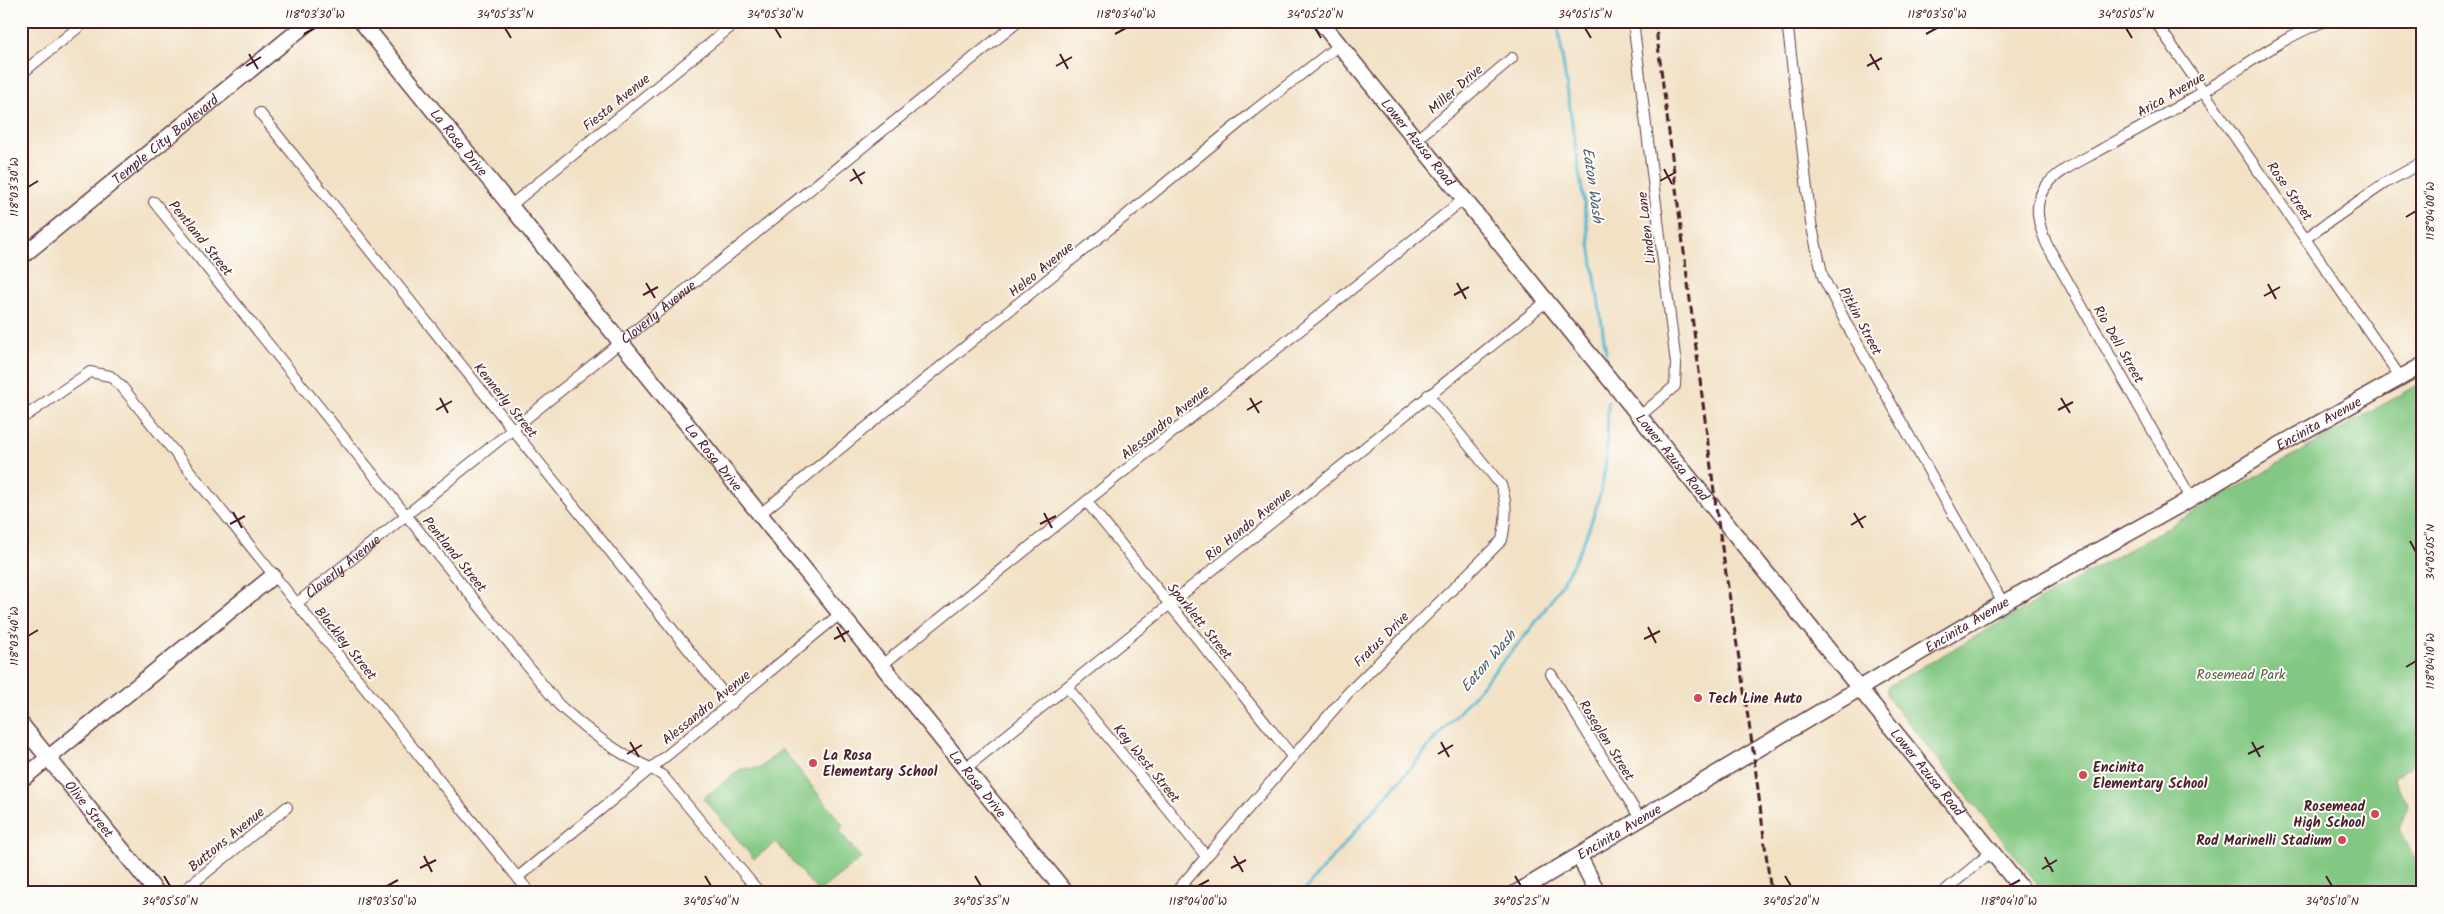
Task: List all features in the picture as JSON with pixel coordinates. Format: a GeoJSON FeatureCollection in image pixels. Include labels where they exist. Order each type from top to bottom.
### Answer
{"type":"FeatureCollection","features":[{"type":"Feature","properties":{"kind":"street"},"geometry":{"type":"LineString","coordinates":[[21,74],[86,21]]}},
{"type":"Feature","properties":{"kind":"street","name":"Temple City Boulevard"},"geometry":{"type":"LineString","coordinates":[[21,257],[310,21]]}},
{"type":"Feature","properties":{"kind":"street","name":"La Rosa Drive"},"geometry":{"type":"LineString","coordinates":[[361,21],[1066,893]]}},
{"type":"Feature","properties":{"kind":"street","name":"Fiesta Avenue"},"geometry":{"type":"LineString","coordinates":[[511,205],[738,21]]}},
{"type":"Feature","properties":{"kind":"street","name":"Cloverly Avenue"},"geometry":{"type":"LineString","coordinates":[[296,604],[1019,21]]}},
{"type":"Feature","properties":{"kind":"street","name":"Lower Azusa Road"},"geometry":{"type":"LineString","coordinates":[[1320,21],[1685,470],[1717,515],[1790,602],[2025,893]]}},
{"type":"Feature","properties":{"kind":"street","name":"Linden Lane"},"geometry":{"type":"LineString","coordinates":[[1633,21],[1676,364],[1675,386],[1640,416]]}},
{"type":"Feature","properties":{"kind":"street","name":"Pitkin Street"},"geometry":{"type":"LineString","coordinates":[[1787,21],[1811,223],[1822,277],[2003,603]]}},
{"type":"Feature","properties":{"kind":"street","name":"Rose Street"},"geometry":{"type":"LineString","coordinates":[[2155,21],[2401,378]]}},
{"type":"Feature","properties":{"kind":"street","name":"Arica Avenue"},"geometry":{"type":"LineString","coordinates":[[2039,200],[2045,187],[2072,166],[2203,92],[2273,45],[2325,21]]}},
{"type":"Feature","properties":{"kind":"street","name":"Heleo Avenue"},"geometry":{"type":"LineString","coordinates":[[760,514],[1254,111],[1339,45]]}},
{"type":"Feature","properties":{"kind":"street","name":"Miller Drive"},"geometry":{"type":"LineString","coordinates":[[1416,140],[1512,58]]}},
{"type":"Feature","properties":{"kind":"street","name":"Kennerly Street"},"geometry":{"type":"LineString","coordinates":[[260,113],[732,704]]}},
{"type":"Feature","properties":{"kind":"street"},"geometry":{"type":"LineString","coordinates":[[2306,238],[2385,183],[2423,162]]}},
{"type":"Feature","properties":{"kind":"street","name":"Alessandro Avenue"},"geometry":{"type":"LineString","coordinates":[[882,664],[1464,199]]}},
{"type":"Feature","properties":{"kind":"street","name":"Rio Dell Street"},"geometry":{"type":"LineString","coordinates":[[2039,200],[2037,211],[2039,226],[2047,245],[2191,498]]}},
{"type":"Feature","properties":{"kind":"street","name":"Pentland Street"},"geometry":{"type":"LineString","coordinates":[[154,202],[559,705],[587,731],[626,756],[652,768],[666,778],[760,893]]}},
{"type":"Feature","properties":{"kind":"street","name":"Rio Hondo Avenue"},"geometry":{"type":"LineString","coordinates":[[966,768],[1547,301]]}},
{"type":"Feature","properties":{"kind":"street","name":"Encinita Avenue"},"geometry":{"type":"LineString","coordinates":[[1516,893],[1641,820],[1753,750],[2003,603],[2423,365]]}},
{"type":"Feature","properties":{"kind":"street","name":"Blackley Street"},"geometry":{"type":"LineString","coordinates":[[21,419],[90,372],[110,376],[122,387],[530,893]]}},
{"type":"Feature","properties":{"kind":"street","name":"Fratus Drive"},"geometry":{"type":"LineString","coordinates":[[1175,893],[1292,756],[1376,663],[1502,540],[1506,500],[1501,485],[1428,395]]}},
{"type":"Feature","properties":{"kind":"street","name":"Sparklett Street"},"geometry":{"type":"LineString","coordinates":[[1087,502],[1292,756]]}},
{"type":"Feature","properties":{"kind":"street"},"geometry":{"type":"LineString","coordinates":[[21,780],[273,576]]}},
{"type":"Feature","properties":{"kind":"street","name":"Alessandro Avenue"},"geometry":{"type":"LineString","coordinates":[[518,877],[840,614]]}},
{"type":"Feature","properties":{"kind":"street","name":"Roseglen Street"},"geometry":{"type":"LineString","coordinates":[[1551,674],[1641,820]]}},
{"type":"Feature","properties":{"kind":"street","name":"Key West Street"},"geometry":{"type":"LineString","coordinates":[[1068,687],[1206,856]]}},
{"type":"Feature","properties":{"kind":"street","name":"Olive Street"},"geometry":{"type":"LineString","coordinates":[[21,724],[157,893]]}},
{"type":"Feature","properties":{"kind":"street","name":"Buttons Avenue"},"geometry":{"type":"LineString","coordinates":[[181,893],[288,807]]}},
{"type":"Feature","properties":{"kind":"street"},"geometry":{"type":"LineString","coordinates":[[1942,893],[1991,852]]}},
{"type":"Feature","properties":{"kind":"street"},"geometry":{"type":"LineString","coordinates":[[1579,856],[1598,893]]}},
{"type":"Feature","properties":{"kind":"green space","name":"Rosemead Park"},"geometry":{"type":"Polygon","coordinates":[[[2423,382],[2423,760],[2393,777],[2408,805],[2399,829],[2423,874],[2423,893],[2045,893],[1887,696],[1887,687],[2423,382]]]}},
{"type":"Feature","properties":{"kind":"green space"},"geometry":{"type":"Polygon","coordinates":[[[782,749],[843,825],[840,832],[861,858],[818,892],[776,842],[754,859],[703,798],[741,769],[760,768],[782,749]]]}},
{"type":"Feature","properties":{"kind":"waterway","name":"Eaton Wash"},"geometry":{"type":"LineString","coordinates":[[1557,21],[1606,352]]}},
{"type":"Feature","properties":{"kind":"waterway","name":"Eaton Wash"},"geometry":{"type":"LineString","coordinates":[[1302,893],[1525,636],[1553,598],[1577,557],[1601,491],[1607,443],[1608,402]]}},
{"type":"Feature","properties":{"kind":"railway"},"geometry":{"type":"LineString","coordinates":[[1655,21],[1717,515],[1753,750],[1771,893]]}},
{"type":"Feature","properties":{"kind":"place","name":"Tech Line Auto"},"geometry":{"type":"Point","coordinates":[1698,698]}},
{"type":"Feature","properties":{"kind":"place","name":"La Rosa Elementary School"},"geometry":{"type":"Point","coordinates":[813,763]}},
{"type":"Feature","properties":{"kind":"place","name":"Encinita Elementary School"},"geometry":{"type":"Point","coordinates":[2083,775]}},
{"type":"Feature","properties":{"kind":"place","name":"Rosemead High School"},"geometry":{"type":"Point","coordinates":[2375,814]}},
{"type":"Feature","properties":{"kind":"place","name":"Rod Marinelli Stadium"},"geometry":{"type":"Point","coordinates":[2342,840]}}]}
